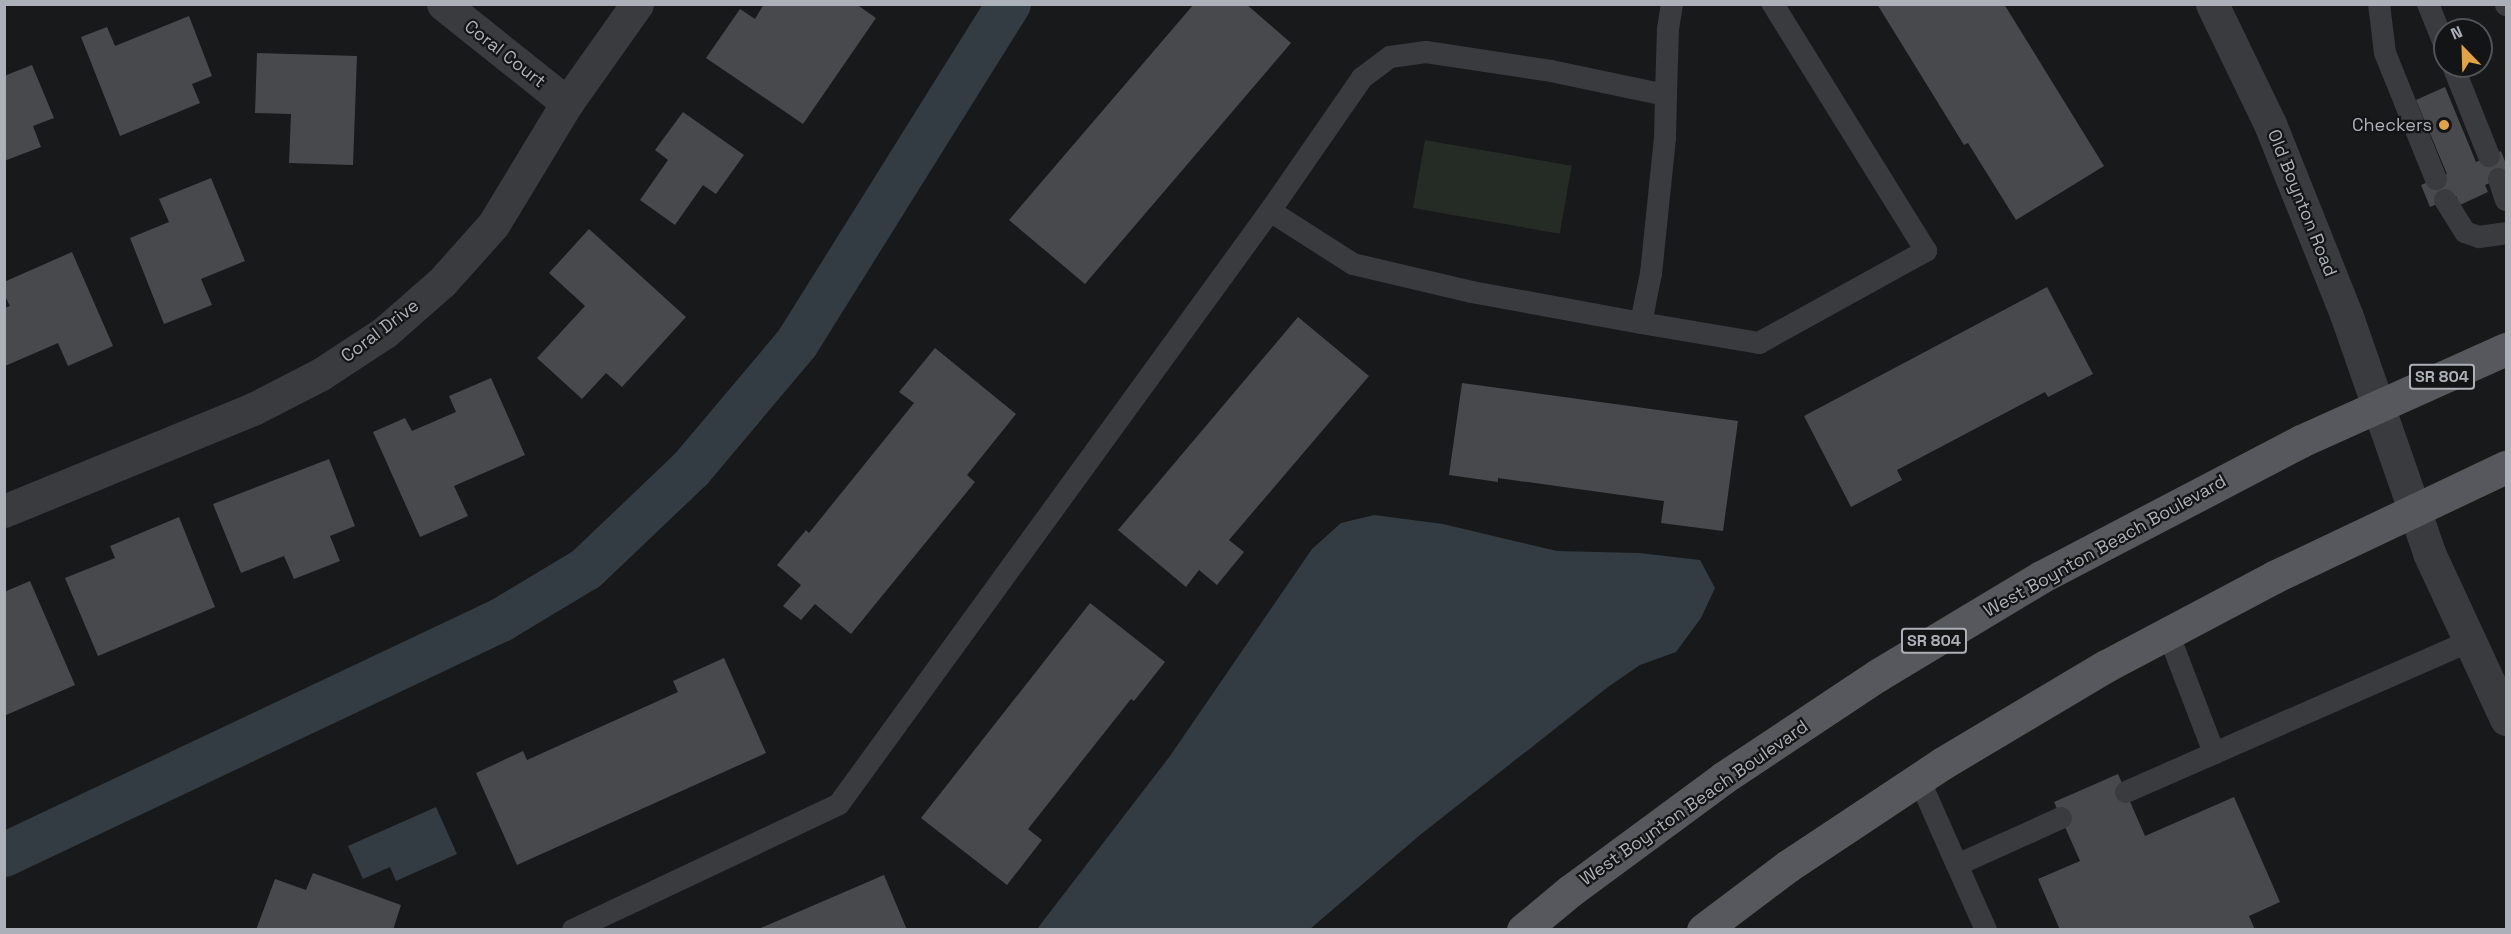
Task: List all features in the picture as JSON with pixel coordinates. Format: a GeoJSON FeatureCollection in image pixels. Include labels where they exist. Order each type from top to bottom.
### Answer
{"type":"FeatureCollection","features":[{"type":"Feature","properties":{"kind":"main road","name":"West Boynton Beach Boulevard"},"geometry":{"type":"LineString","coordinates":[[1523,930],[1570,891],[1723,778],[1878,675],[2041,577],[2291,446],[2506,349]]}},
{"type":"Feature","properties":{"kind":"main road"},"geometry":{"type":"LineString","coordinates":[[1702,930],[1788,866],[1919,779],[2106,666],[2274,577],[2506,467]]}},
{"type":"Feature","properties":{"kind":"street","name":"Coral Court"},"geometry":{"type":"LineString","coordinates":[[443,4],[567,103]]}},
{"type":"Feature","properties":{"kind":"street","name":"Coral Drive"},"geometry":{"type":"LineString","coordinates":[[4,511],[253,409],[321,374],[385,332],[442,282],[493,225],[567,103],[637,4]]}},
{"type":"Feature","properties":{"kind":"street","name":"Old Boynton Road"},"geometry":{"type":"LineString","coordinates":[[2212,4],[2270,124],[2346,314],[2429,553],[2506,719]]}},
{"type":"Feature","properties":{"kind":"lane"},"geometry":{"type":"LineString","coordinates":[[1641,323],[1651,273],[1665,138],[1668,30],[1672,4]]}},
{"type":"Feature","properties":{"kind":"lane"},"geometry":{"type":"LineString","coordinates":[[1270,211],[1353,264],[1472,292],[1759,343],[1926,251],[1773,4]]}},
{"type":"Feature","properties":{"kind":"lane"},"geometry":{"type":"LineString","coordinates":[[2379,4],[2385,53],[2436,179]]}},
{"type":"Feature","properties":{"kind":"lane"},"geometry":{"type":"LineString","coordinates":[[2428,4],[2434,18]]}},
{"type":"Feature","properties":{"kind":"lane"},"geometry":{"type":"LineString","coordinates":[[573,930],[839,804],[1270,211],[1362,78],[1390,57],[1426,52],[1551,71],[1666,95]]}},
{"type":"Feature","properties":{"kind":"lane"},"geometry":{"type":"LineString","coordinates":[[2458,78],[2489,156]]}},
{"type":"Feature","properties":{"kind":"lane"},"geometry":{"type":"LineString","coordinates":[[2445,200],[2465,232],[2479,237],[2506,233]]}},
{"type":"Feature","properties":{"kind":"lane"},"geometry":{"type":"LineString","coordinates":[[2168,633],[2214,753]]}},
{"type":"Feature","properties":{"kind":"lane"},"geometry":{"type":"LineString","coordinates":[[2126,792],[2470,641]]}},
{"type":"Feature","properties":{"kind":"lane"},"geometry":{"type":"LineString","coordinates":[[1919,779],[1986,930]]}},
{"type":"Feature","properties":{"kind":"lane"},"geometry":{"type":"LineString","coordinates":[[1958,865],[2061,818]]}},
{"type":"Feature","properties":{"kind":"shaded area"},"geometry":{"type":"Polygon","coordinates":[[[1425,140],[1572,166],[1560,234],[1413,208],[1425,140]]]}},
{"type":"Feature","properties":{"kind":"shaded area"},"geometry":{"type":"Polygon","coordinates":[[[1374,515],[1443,524],[1557,551],[1639,553],[1700,560],[1715,588],[1701,618],[1676,652],[1640,665],[1608,687],[1420,835],[1310,929],[1037,929],[1170,756],[1312,549],[1341,523],[1374,515]]]}},
{"type":"Feature","properties":{"kind":"shaded area"},"geometry":{"type":"Polygon","coordinates":[[[436,807],[457,854],[396,881],[390,867],[363,879],[348,846],[436,807]]]}},
{"type":"Feature","properties":{"kind":"building"},"geometry":{"type":"Polygon","coordinates":[[[764,4],[856,4],[876,18],[803,124],[706,58],[740,9],[755,19],[764,4]]]}},
{"type":"Feature","properties":{"kind":"building"},"geometry":{"type":"Polygon","coordinates":[[[1194,4],[1246,4],[1291,43],[1085,284],[1009,220],[1194,4]]]}},
{"type":"Feature","properties":{"kind":"building"},"geometry":{"type":"Polygon","coordinates":[[[1877,4],[2004,4],[2104,166],[2016,220],[1968,143],[1964,145],[1877,4]]]}},
{"type":"Feature","properties":{"kind":"building"},"geometry":{"type":"Polygon","coordinates":[[[189,16],[212,76],[192,84],[200,103],[120,136],[81,37],[107,27],[115,46],[189,16]]]}},
{"type":"Feature","properties":{"kind":"building"},"geometry":{"type":"Polygon","coordinates":[[[257,53],[357,56],[353,165],[289,163],[291,114],[255,113],[257,53]]]}},
{"type":"Feature","properties":{"kind":"building"},"geometry":{"type":"Polygon","coordinates":[[[32,65],[54,118],[33,126],[41,147],[4,161],[4,76],[32,65]]]}},
{"type":"Feature","properties":{"kind":"building","name":"Checkers"},"geometry":{"type":"Polygon","coordinates":[[[2445,87],[2476,162],[2501,151],[2506,164],[2506,176],[2485,185],[2488,192],[2460,205],[2456,196],[2430,207],[2421,185],[2447,174],[2416,100],[2445,87]]]}},
{"type":"Feature","properties":{"kind":"building"},"geometry":{"type":"Polygon","coordinates":[[[683,112],[744,155],[716,194],[703,185],[675,225],[640,200],[668,160],[655,150],[683,112]]]}},
{"type":"Feature","properties":{"kind":"building"},"geometry":{"type":"Polygon","coordinates":[[[211,178],[245,261],[201,279],[212,305],[164,324],[130,238],[169,222],[159,199],[211,178]]]}},
{"type":"Feature","properties":{"kind":"building"},"geometry":{"type":"Polygon","coordinates":[[[589,229],[686,317],[622,387],[606,373],[582,399],[537,358],[585,306],[549,273],[589,229]]]}},
{"type":"Feature","properties":{"kind":"building"},"geometry":{"type":"Polygon","coordinates":[[[72,252],[113,346],[68,366],[58,343],[5,366],[4,308],[10,306],[4,294],[4,282],[72,252]]]}},
{"type":"Feature","properties":{"kind":"building"},"geometry":{"type":"Polygon","coordinates":[[[2047,287],[2093,374],[2048,397],[2045,392],[1897,470],[1902,480],[1851,507],[1804,416],[2047,287]]]}},
{"type":"Feature","properties":{"kind":"building"},"geometry":{"type":"Polygon","coordinates":[[[1298,317],[1369,376],[1229,540],[1244,552],[1217,585],[1199,570],[1186,587],[1118,530],[1298,317]]]}},
{"type":"Feature","properties":{"kind":"building"},"geometry":{"type":"Polygon","coordinates":[[[935,348],[1016,414],[967,475],[975,482],[851,634],[815,604],[801,620],[783,606],[801,585],[777,565],[806,530],[809,533],[914,403],[899,392],[935,348]]]}},
{"type":"Feature","properties":{"kind":"building"},"geometry":{"type":"Polygon","coordinates":[[[491,378],[525,455],[454,486],[468,516],[420,537],[373,432],[405,418],[412,431],[456,412],[449,396],[491,378]]]}},
{"type":"Feature","properties":{"kind":"building"},"geometry":{"type":"Polygon","coordinates":[[[1462,383],[1738,421],[1723,531],[1661,523],[1664,501],[1498,478],[1498,482],[1449,475],[1462,383]]]}},
{"type":"Feature","properties":{"kind":"building"},"geometry":{"type":"Polygon","coordinates":[[[329,459],[355,526],[330,536],[340,561],[294,579],[284,556],[241,573],[213,504],[329,459]]]}},
{"type":"Feature","properties":{"kind":"building"},"geometry":{"type":"Polygon","coordinates":[[[179,517],[215,607],[98,656],[65,578],[115,558],[110,546],[179,517]]]}},
{"type":"Feature","properties":{"kind":"building"},"geometry":{"type":"Polygon","coordinates":[[[30,581],[75,685],[4,716],[4,592],[30,581]]]}},
{"type":"Feature","properties":{"kind":"building"},"geometry":{"type":"Polygon","coordinates":[[[1090,603],[1165,662],[1134,701],[1131,699],[1028,829],[1042,840],[1007,885],[921,818],[1090,603]]]}},
{"type":"Feature","properties":{"kind":"building"},"geometry":{"type":"Polygon","coordinates":[[[724,658],[766,753],[517,865],[476,773],[523,751],[527,760],[678,692],[673,681],[724,658]]]}},
{"type":"Feature","properties":{"kind":"building"},"geometry":{"type":"Polygon","coordinates":[[[2118,774],[2145,836],[2234,797],[2280,902],[2249,916],[2255,930],[2060,930],[2038,879],[2080,861],[2054,802],[2118,774]]]}},
{"type":"Feature","properties":{"kind":"building"},"geometry":{"type":"Polygon","coordinates":[[[313,873],[401,905],[393,930],[256,930],[275,879],[306,890],[313,873]]]}},
{"type":"Feature","properties":{"kind":"building"},"geometry":{"type":"Polygon","coordinates":[[[884,875],[907,930],[756,930],[884,875]]]}},
{"type":"Feature","properties":{"kind":"waterway"},"geometry":{"type":"LineString","coordinates":[[4,855],[501,620],[586,569],[691,469],[797,343],[1009,4]]}},
{"type":"Feature","properties":{"kind":"place","name":"Checkers"},"geometry":{"type":"Point","coordinates":[2444,125]}}]}
